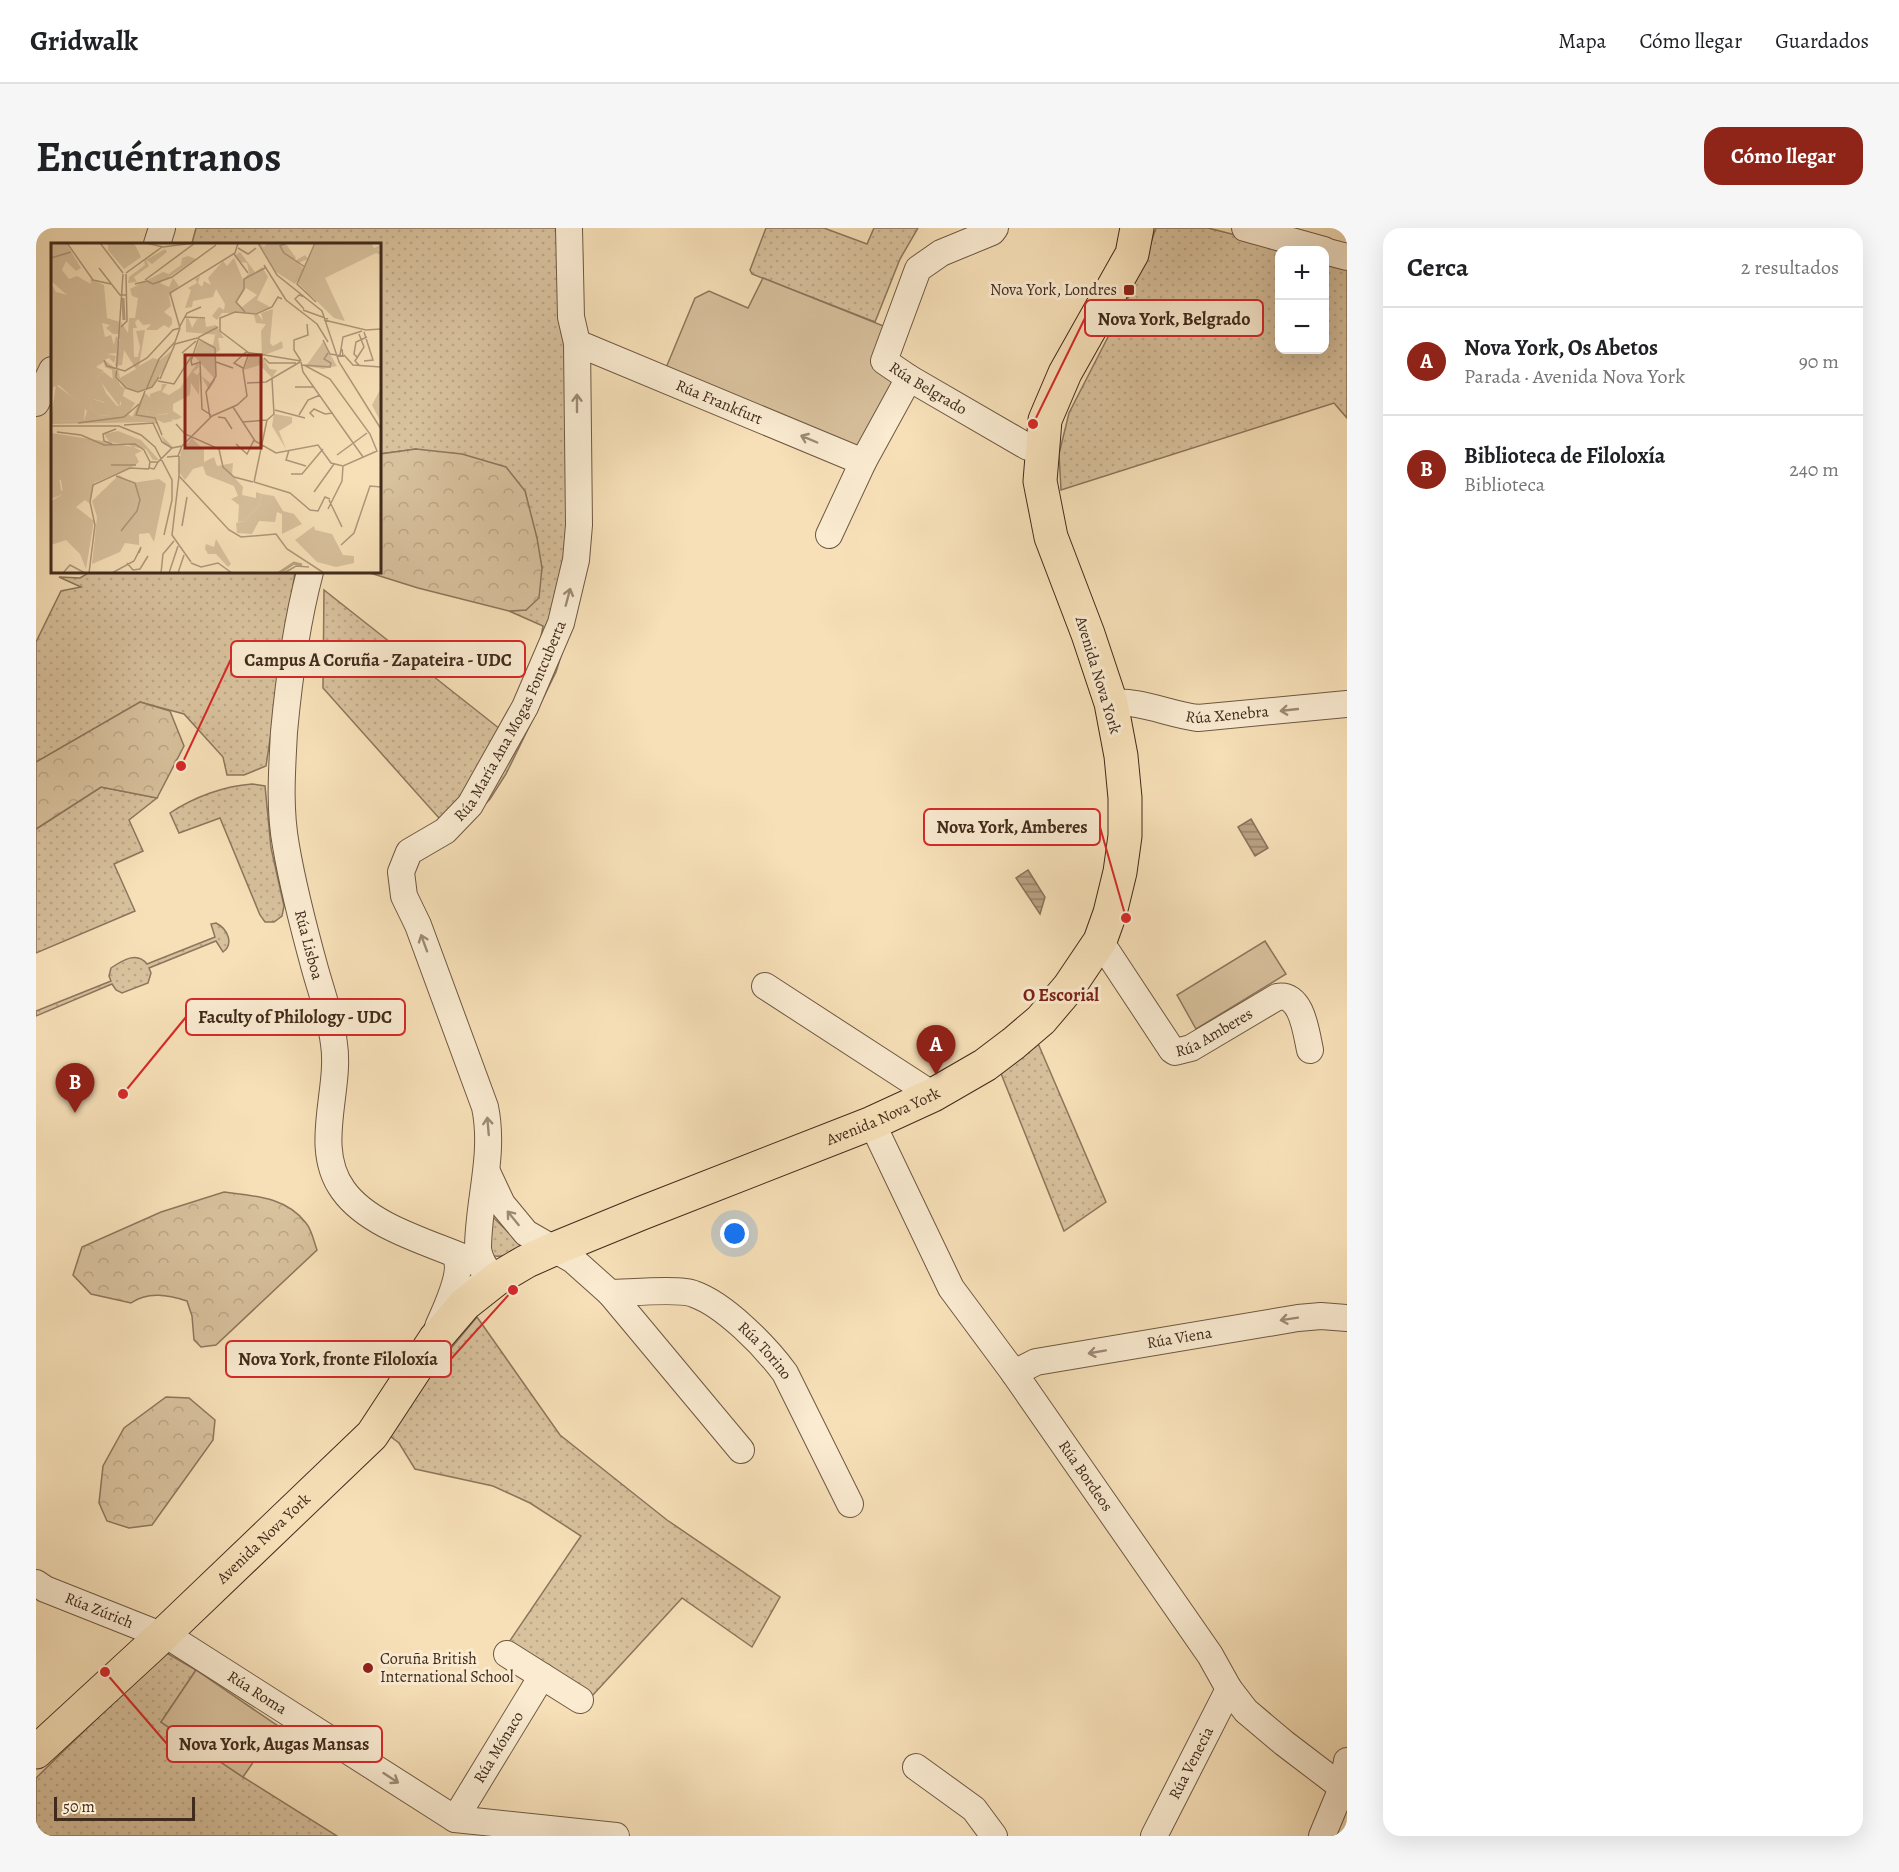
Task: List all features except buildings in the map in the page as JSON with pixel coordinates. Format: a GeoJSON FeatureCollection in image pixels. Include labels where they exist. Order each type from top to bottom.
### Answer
{"type":"FeatureCollection","features":[{"type":"Feature","properties":{"kind":"main road","name":"Avenida Nova York"},"geometry":{"type":"LineString","coordinates":[[36,1752],[163,1635],[372,1435],[435,1339],[465,1304],[498,1278],[554,1249],[872,1123],[933,1095],[985,1065],[1041,1020],[1069,987],[1100,941],[1110,913],[1120,872],[1125,836],[1125,798],[1122,756],[1111,703],[1088,634],[1051,537],[1040,481],[1045,420],[1061,382],[1132,254],[1137,228]]}},
{"type":"Feature","properties":{"kind":"street"},"geometry":{"type":"LineString","coordinates":[[157,243],[162,228]]}},
{"type":"Feature","properties":{"kind":"street","name":"Rúa María Ana Mogas Fontcuberta"},"geometry":{"type":"LineString","coordinates":[[485,1267],[479,1253],[478,1239],[489,1142],[485,1107],[418,925],[404,896],[401,872],[409,852],[445,831],[470,805],[525,707],[561,623],[576,560],[579,525],[577,343],[571,317],[569,228]]}},
{"type":"Feature","properties":{"kind":"street","name":"Rúa Belgrado"},"geometry":{"type":"LineString","coordinates":[[995,228],[992,232],[940,253],[918,269],[884,361],[1028,447],[1043,446]]}},
{"type":"Feature","properties":{"kind":"street"},"geometry":{"type":"LineString","coordinates":[[1245,228],[1307,246]]}},
{"type":"Feature","properties":{"kind":"street"},"geometry":{"type":"LineString","coordinates":[[1329,252],[1347,257]]}},
{"type":"Feature","properties":{"kind":"street","name":"Rúa Frankfurt"},"geometry":{"type":"LineString","coordinates":[[577,343],[863,462]]}},
{"type":"Feature","properties":{"kind":"street"},"geometry":{"type":"LineString","coordinates":[[36,403],[51,372]]}},
{"type":"Feature","properties":{"kind":"street"},"geometry":{"type":"LineString","coordinates":[[829,535],[863,462],[909,378]]}},
{"type":"Feature","properties":{"kind":"street","name":"Rúa Lisboa"},"geometry":{"type":"LineString","coordinates":[[310,573],[301,605],[288,684],[281,782],[282,813],[295,887],[334,1045],[335,1073],[329,1131],[329,1152],[334,1173],[343,1191],[361,1208],[395,1229],[485,1267]]}},
{"type":"Feature","properties":{"kind":"street","name":"Rúa Xenebra"},"geometry":{"type":"LineString","coordinates":[[1111,703],[1135,702],[1178,716],[1198,718],[1347,704]]}},
{"type":"Feature","properties":{"kind":"street","name":"Rúa Amberes"},"geometry":{"type":"LineString","coordinates":[[1100,941],[1175,1052],[1191,1048],[1277,997],[1285,996],[1292,999],[1303,1019],[1310,1050]]}},
{"type":"Feature","properties":{"kind":"street"},"geometry":{"type":"LineString","coordinates":[[765,986],[933,1095]]}},
{"type":"Feature","properties":{"kind":"street","name":"Rúa Bordeos"},"geometry":{"type":"LineString","coordinates":[[872,1123],[951,1288],[1014,1373],[1210,1655],[1229,1689],[1246,1711],[1345,1789]]}},
{"type":"Feature","properties":{"kind":"street","name":"Rúa María Ana Mogas Fontcuberta"},"geometry":{"type":"LineString","coordinates":[[487,1172],[493,1189],[526,1233],[554,1249]]}},
{"type":"Feature","properties":{"kind":"street"},"geometry":{"type":"LineString","coordinates":[[554,1249],[573,1260],[609,1293],[741,1450]]}},
{"type":"Feature","properties":{"kind":"street"},"geometry":{"type":"LineString","coordinates":[[435,1339],[457,1278],[458,1262],[454,1254]]}},
{"type":"Feature","properties":{"kind":"street","name":"Avenida Nova York"},"geometry":{"type":"LineString","coordinates":[[465,1304],[470,1295],[488,1278],[488,1270],[485,1267]]}},
{"type":"Feature","properties":{"kind":"street","name":"Rúa Torino"},"geometry":{"type":"LineString","coordinates":[[609,1293],[692,1293],[721,1308],[773,1357],[785,1373],[850,1504]]}},
{"type":"Feature","properties":{"kind":"street","name":"Rúa Viena"},"geometry":{"type":"LineString","coordinates":[[1014,1373],[1036,1362],[1298,1318],[1321,1316],[1347,1318]]}},
{"type":"Feature","properties":{"kind":"street","name":"Rúa Zúrich"},"geometry":{"type":"LineString","coordinates":[[36,1583],[45,1589],[163,1635]]}},
{"type":"Feature","properties":{"kind":"street","name":"Rúa Roma"},"geometry":{"type":"LineString","coordinates":[[163,1635],[191,1650],[456,1819],[616,1836]]}},
{"type":"Feature","properties":{"kind":"street"},"geometry":{"type":"LineString","coordinates":[[507,1654],[580,1700]]}},
{"type":"Feature","properties":{"kind":"street","name":"Rúa Mónaco"},"geometry":{"type":"LineString","coordinates":[[456,1819],[542,1676]]}},
{"type":"Feature","properties":{"kind":"street","name":"Rúa Venecia"},"geometry":{"type":"LineString","coordinates":[[1154,1836],[1229,1689]]}},
{"type":"Feature","properties":{"kind":"street"},"geometry":{"type":"LineString","coordinates":[[1322,1836],[1345,1789],[1347,1761]]}},
{"type":"Feature","properties":{"kind":"street"},"geometry":{"type":"LineString","coordinates":[[916,1767],[974,1809],[994,1836]]}},
{"type":"Feature","properties":{"kind":"green space"},"geometry":{"type":"Polygon","coordinates":[[[196,228],[582,228],[583,301],[572,621],[556,672],[506,774],[490,799],[455,836],[323,688],[324,590],[500,729],[535,669],[543,626],[509,611],[526,610],[542,568],[525,491],[416,449],[381,454],[381,243],[192,243],[196,228]]]}},
{"type":"Feature","properties":{"kind":"green space"},"geometry":{"type":"Polygon","coordinates":[[[766,228],[824,228],[867,244],[874,228],[918,228],[900,259],[875,322],[752,274],[750,270],[766,228]]]}},
{"type":"Feature","properties":{"kind":"green space"},"geometry":{"type":"Polygon","coordinates":[[[1156,228],[1208,228],[1279,246],[1275,246],[1275,354],[1329,354],[1329,262],[1347,269],[1347,418],[1334,403],[1061,490],[1059,454],[1069,413],[1129,296],[1156,228]]]}},
{"type":"Feature","properties":{"kind":"green space"},"geometry":{"type":"Polygon","coordinates":[[[763,278],[891,329],[898,378],[861,451],[663,375],[695,298],[709,291],[748,308],[763,278]]]}},
{"type":"Feature","properties":{"kind":"green space"},"geometry":{"type":"Polygon","coordinates":[[[416,449],[462,454],[506,467],[525,491],[537,538],[542,568],[539,598],[526,610],[509,611],[418,588],[370,573],[381,573],[381,454],[416,449]]]}},
{"type":"Feature","properties":{"kind":"green space"},"geometry":{"type":"Polygon","coordinates":[[[88,573],[295,573],[266,766],[244,775],[227,775],[223,757],[184,714],[140,702],[36,762],[36,642],[61,591],[81,587],[59,577],[80,578],[88,573]]]}},
{"type":"Feature","properties":{"kind":"green space"},"geometry":{"type":"Polygon","coordinates":[[[140,702],[170,711],[184,746],[157,798],[101,787],[36,829],[36,762],[140,702]]]}},
{"type":"Feature","properties":{"kind":"green space"},"geometry":{"type":"Polygon","coordinates":[[[252,784],[265,786],[271,848],[284,906],[282,916],[274,922],[265,922],[260,915],[220,818],[179,833],[170,813],[210,793],[252,784]]]}},
{"type":"Feature","properties":{"kind":"green space"},"geometry":{"type":"Polygon","coordinates":[[[101,787],[157,798],[129,820],[143,851],[114,864],[135,911],[36,953],[36,829],[101,787]]]}},
{"type":"Feature","properties":{"kind":"green space"},"geometry":{"type":"Polygon","coordinates":[[[216,923],[224,929],[229,941],[223,952],[216,941],[149,968],[151,973],[148,983],[122,993],[112,984],[36,1016],[36,1011],[111,981],[109,976],[111,968],[125,960],[134,957],[147,964],[215,937],[211,924],[216,923]]]}},
{"type":"Feature","properties":{"kind":"green space"},"geometry":{"type":"Polygon","coordinates":[[[1265,941],[1286,974],[1196,1029],[1177,995],[1265,941]]]}},
{"type":"Feature","properties":{"kind":"green space"},"geometry":{"type":"Polygon","coordinates":[[[1037,1041],[1106,1202],[1064,1231],[1000,1071],[1037,1041]]]}},
{"type":"Feature","properties":{"kind":"green space"},"geometry":{"type":"Polygon","coordinates":[[[224,1192],[269,1199],[289,1208],[298,1214],[308,1226],[317,1250],[216,1345],[201,1347],[194,1340],[192,1316],[187,1301],[158,1295],[144,1297],[131,1303],[91,1294],[73,1275],[82,1247],[161,1212],[224,1192]]]}},
{"type":"Feature","properties":{"kind":"green space"},"geometry":{"type":"Polygon","coordinates":[[[489,1213],[522,1246],[503,1256],[490,1255],[489,1213]]]}},
{"type":"Feature","properties":{"kind":"green space"},"geometry":{"type":"Polygon","coordinates":[[[477,1317],[560,1435],[667,1520],[780,1597],[752,1647],[682,1598],[592,1696],[509,1642],[581,1536],[530,1503],[493,1486],[415,1469],[399,1443],[390,1436],[438,1364],[477,1317]]]}},
{"type":"Feature","properties":{"kind":"green space"},"geometry":{"type":"Polygon","coordinates":[[[166,1397],[189,1398],[215,1420],[213,1440],[152,1525],[129,1528],[107,1521],[99,1503],[103,1466],[124,1428],[166,1397]]]}},
{"type":"Feature","properties":{"kind":"green space"},"geometry":{"type":"Polygon","coordinates":[[[165,1652],[196,1670],[161,1722],[337,1836],[36,1836],[36,1778],[165,1652]]]}},
{"type":"Feature","properties":{"kind":"green space"},"geometry":{"type":"Polygon","coordinates":[[[196,1670],[278,1726],[243,1777],[161,1722],[196,1670]]]}},
{"type":"Feature","properties":{"kind":"shaded area"},"geometry":{"type":"Polygon","coordinates":[[[1251,819],[1268,848],[1255,856],[1238,827],[1251,819]]]}},
{"type":"Feature","properties":{"kind":"shaded area"},"geometry":{"type":"Polygon","coordinates":[[[1028,870],[1045,897],[1040,914],[1016,878],[1028,870]]]}},
{"type":"Feature","properties":{"kind":"place","name":"Nova York, Londres"},"geometry":{"type":"Point","coordinates":[1129,290]}},
{"type":"Feature","properties":{"kind":"place","name":"Nova York, Belgrado"},"geometry":{"type":"Point","coordinates":[1033,424]}},
{"type":"Feature","properties":{"kind":"place","name":"Campus A Coruña - Zapateira - UDC"},"geometry":{"type":"Point","coordinates":[181,766]}},
{"type":"Feature","properties":{"kind":"place","name":"Nova York, Amberes"},"geometry":{"type":"Point","coordinates":[1126,918]}},
{"type":"Feature","properties":{"kind":"place","name":"Nova York, Os Abetos"},"geometry":{"type":"Point","coordinates":[936,1075]}},
{"type":"Feature","properties":{"kind":"place","name":"Faculty of Philology - UDC"},"geometry":{"type":"Point","coordinates":[123,1094]}},
{"type":"Feature","properties":{"kind":"place","name":"Biblioteca de Filoloxía"},"geometry":{"type":"Point","coordinates":[75,1113]}},
{"type":"Feature","properties":{"kind":"place","name":"Nova York, fronte Filoloxía"},"geometry":{"type":"Point","coordinates":[513,1290]}},
{"type":"Feature","properties":{"kind":"place","name":"Coruña British International School"},"geometry":{"type":"Point","coordinates":[368,1668]}},
{"type":"Feature","properties":{"kind":"place","name":"Nova York, Augas Mansas"},"geometry":{"type":"Point","coordinates":[105,1672]}},
{"type":"Feature","properties":{"kind":"district","name":"O Escorial"},"geometry":{"type":"Point","coordinates":[1061,995]}}]}
